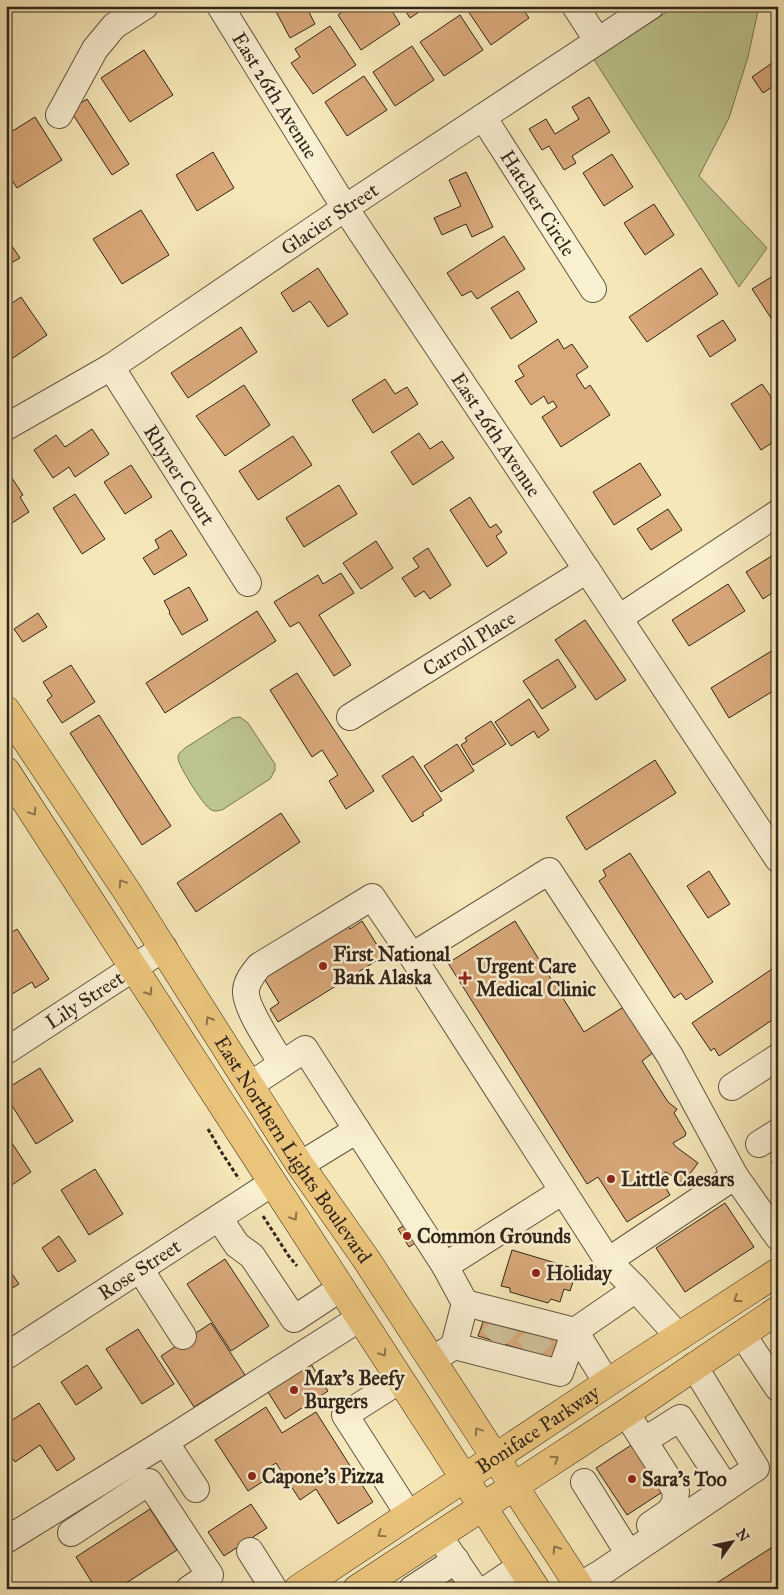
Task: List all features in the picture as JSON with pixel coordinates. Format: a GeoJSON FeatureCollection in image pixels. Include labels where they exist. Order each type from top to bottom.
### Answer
{"type":"FeatureCollection","features":[{"type":"Feature","properties":{"kind":"main road","name":"East Northern Lights Boulevard"},"geometry":{"type":"LineString","coordinates":[[10,723],[123,885],[300,1165],[366,1259],[480,1340],[495,1457],[580,1587]]}},
{"type":"Feature","properties":{"kind":"main road","name":"East Northern Lights Boulevard"},"geometry":{"type":"LineString","coordinates":[[6,771],[536,1589]]}},
{"type":"Feature","properties":{"kind":"main road"},"geometry":{"type":"LineString","coordinates":[[230,1118],[252,1131],[285,1161],[300,1165]]}},
{"type":"Feature","properties":{"kind":"main road","name":"Boniface Parkway"},"geometry":{"type":"LineString","coordinates":[[298,1589],[607,1383],[778,1272]]}},
{"type":"Feature","properties":{"kind":"main road","name":"Boniface Parkway"},"geometry":{"type":"LineString","coordinates":[[372,1585],[439,1536],[778,1310]]}},
{"type":"Feature","properties":{"kind":"street"},"geometry":{"type":"LineString","coordinates":[[59,115],[94,49],[114,26],[145,6]]}},
{"type":"Feature","properties":{"kind":"street","name":"East 26th Avenue"},"geometry":{"type":"LineString","coordinates":[[220,6],[345,208],[588,570],[778,859]]}},
{"type":"Feature","properties":{"kind":"street"},"geometry":{"type":"LineString","coordinates":[[575,6],[597,40]]}},
{"type":"Feature","properties":{"kind":"street","name":"Glacier Street"},"geometry":{"type":"LineString","coordinates":[[6,427],[111,367],[345,208],[651,6]]}},
{"type":"Feature","properties":{"kind":"street","name":"Hatcher Circle"},"geometry":{"type":"LineString","coordinates":[[483,117],[593,290]]}},
{"type":"Feature","properties":{"kind":"street","name":"Rhyner Court"},"geometry":{"type":"LineString","coordinates":[[111,367],[248,583]]}},
{"type":"Feature","properties":{"kind":"street"},"geometry":{"type":"LineString","coordinates":[[619,618],[778,513]]}},
{"type":"Feature","properties":{"kind":"street","name":"Carroll Place"},"geometry":{"type":"LineString","coordinates":[[350,717],[588,570]]}},
{"type":"Feature","properties":{"kind":"street"},"geometry":{"type":"LineString","coordinates":[[412,956],[549,871],[670,1056],[735,1176],[778,1237]]}},
{"type":"Feature","properties":{"kind":"street"},"geometry":{"type":"LineString","coordinates":[[282,1064],[250,1008],[246,992],[248,980],[258,966],[372,897],[608,1261],[679,1337]]}},
{"type":"Feature","properties":{"kind":"street","name":"Lily Street"},"geometry":{"type":"LineString","coordinates":[[6,1051],[164,948]]}},
{"type":"Feature","properties":{"kind":"street"},"geometry":{"type":"LineString","coordinates":[[250,1085],[305,1049],[446,1266],[465,1303],[480,1340],[560,1373],[558,1330]]}},
{"type":"Feature","properties":{"kind":"street"},"geometry":{"type":"LineString","coordinates":[[732,1087],[778,1057]]}},
{"type":"Feature","properties":{"kind":"street"},"geometry":{"type":"LineString","coordinates":[[300,1165],[357,1130]]}},
{"type":"Feature","properties":{"kind":"street"},"geometry":{"type":"LineString","coordinates":[[608,1261],[735,1176]]}},
{"type":"Feature","properties":{"kind":"street","name":"Rose Street"},"geometry":{"type":"LineString","coordinates":[[6,1356],[272,1183]]}},
{"type":"Feature","properties":{"kind":"street"},"geometry":{"type":"LineString","coordinates":[[446,1266],[563,1191]]}},
{"type":"Feature","properties":{"kind":"street"},"geometry":{"type":"LineString","coordinates":[[219,1218],[237,1245],[252,1256],[294,1319],[341,1288]]}},
{"type":"Feature","properties":{"kind":"street"},"geometry":{"type":"LineString","coordinates":[[140,1269],[183,1336]]}},
{"type":"Feature","properties":{"kind":"street"},"geometry":{"type":"LineString","coordinates":[[480,1340],[558,1330],[636,1289]]}},
{"type":"Feature","properties":{"kind":"street"},"geometry":{"type":"LineString","coordinates":[[465,1303],[480,1340]]}},
{"type":"Feature","properties":{"kind":"street"},"geometry":{"type":"LineString","coordinates":[[6,1540],[360,1318]]}},
{"type":"Feature","properties":{"kind":"street"},"geometry":{"type":"LineString","coordinates":[[558,1330],[607,1383]]}},
{"type":"Feature","properties":{"kind":"street"},"geometry":{"type":"LineString","coordinates":[[742,1334],[778,1388]]}},
{"type":"Feature","properties":{"kind":"street"},"geometry":{"type":"LineString","coordinates":[[580,1587],[756,1468],[694,1366]]}},
{"type":"Feature","properties":{"kind":"street"},"geometry":{"type":"LineString","coordinates":[[400,1380],[346,1415],[409,1515]]}},
{"type":"Feature","properties":{"kind":"street"},"geometry":{"type":"LineString","coordinates":[[626,1413],[676,1491],[675,1503],[669,1512],[636,1534],[629,1554]]}},
{"type":"Feature","properties":{"kind":"street"},"geometry":{"type":"LineString","coordinates":[[645,1440],[680,1418],[726,1488]]}},
{"type":"Feature","properties":{"kind":"street"},"geometry":{"type":"LineString","coordinates":[[165,1442],[196,1490]]}},
{"type":"Feature","properties":{"kind":"street"},"geometry":{"type":"LineString","coordinates":[[71,1533],[149,1482],[205,1584]]}},
{"type":"Feature","properties":{"kind":"street"},"geometry":{"type":"LineString","coordinates":[[584,1482],[629,1554]]}},
{"type":"Feature","properties":{"kind":"street"},"geometry":{"type":"LineString","coordinates":[[439,1536],[470,1581]]}},
{"type":"Feature","properties":{"kind":"street"},"geometry":{"type":"LineString","coordinates":[[250,1551],[274,1589]]}},
{"type":"Feature","properties":{"kind":"street"},"geometry":{"type":"LineString","coordinates":[[412,1589],[470,1581],[521,1566]]}},
{"type":"Feature","properties":{"kind":"green space"},"geometry":{"type":"Polygon","coordinates":[[[677,6],[759,6],[748,57],[729,118],[699,176],[767,248],[739,287],[593,58],[677,6]]]}},
{"type":"Feature","properties":{"kind":"green space"},"geometry":{"type":"Polygon","coordinates":[[[240,717],[248,723],[275,764],[275,770],[270,779],[222,810],[213,811],[191,785],[179,762],[178,756],[185,748],[232,718],[240,717]]]}},
{"type":"Feature","properties":{"kind":"building"},"geometry":{"type":"Polygon","coordinates":[[[273,6],[306,6],[315,24],[290,38],[273,6]]]}},
{"type":"Feature","properties":{"kind":"building"},"geometry":{"type":"Polygon","coordinates":[[[351,6],[389,6],[400,24],[361,50],[338,15],[351,6]]]}},
{"type":"Feature","properties":{"kind":"building"},"geometry":{"type":"Polygon","coordinates":[[[402,6],[428,6],[410,18],[402,6]]]}},
{"type":"Feature","properties":{"kind":"building"},"geometry":{"type":"Polygon","coordinates":[[[475,6],[521,6],[529,18],[491,45],[468,11],[475,6]]]}},
{"type":"Feature","properties":{"kind":"building"},"geometry":{"type":"Polygon","coordinates":[[[460,15],[483,50],[444,76],[420,42],[460,15]]]}},
{"type":"Feature","properties":{"kind":"building"},"geometry":{"type":"Polygon","coordinates":[[[330,26],[356,65],[313,94],[291,63],[300,57],[295,49],[330,26]]]}},
{"type":"Feature","properties":{"kind":"building"},"geometry":{"type":"Polygon","coordinates":[[[412,46],[434,80],[395,106],[373,72],[412,46]]]}},
{"type":"Feature","properties":{"kind":"building"},"geometry":{"type":"Polygon","coordinates":[[[144,50],[173,95],[130,122],[101,78],[144,50]]]}},
{"type":"Feature","properties":{"kind":"building"},"geometry":{"type":"Polygon","coordinates":[[[772,63],[775,68],[778,66],[778,83],[763,93],[752,77],[772,63]]]}},
{"type":"Feature","properties":{"kind":"building"},"geometry":{"type":"Polygon","coordinates":[[[364,76],[387,110],[347,136],[325,102],[364,76]]]}},
{"type":"Feature","properties":{"kind":"building"},"geometry":{"type":"Polygon","coordinates":[[[589,97],[610,132],[572,156],[576,163],[564,170],[549,146],[542,150],[529,129],[546,119],[555,134],[579,119],[572,107],[589,97]]]}},
{"type":"Feature","properties":{"kind":"building"},"geometry":{"type":"Polygon","coordinates":[[[87,99],[129,164],[112,175],[70,110],[87,99]]]}},
{"type":"Feature","properties":{"kind":"building"},"geometry":{"type":"Polygon","coordinates":[[[35,117],[62,160],[17,188],[6,171],[6,135],[35,117]]]}},
{"type":"Feature","properties":{"kind":"building"},"geometry":{"type":"Polygon","coordinates":[[[213,152],[234,188],[197,211],[176,175],[213,152]]]}},
{"type":"Feature","properties":{"kind":"building"},"geometry":{"type":"Polygon","coordinates":[[[612,154],[633,187],[604,206],[583,173],[612,154]]]}},
{"type":"Feature","properties":{"kind":"building"},"geometry":{"type":"Polygon","coordinates":[[[466,172],[493,227],[472,237],[466,224],[442,235],[434,218],[461,206],[449,180],[466,172]]]}},
{"type":"Feature","properties":{"kind":"building"},"geometry":{"type":"Polygon","coordinates":[[[654,204],[674,235],[645,255],[624,223],[654,204]]]}},
{"type":"Feature","properties":{"kind":"building"},"geometry":{"type":"Polygon","coordinates":[[[141,210],[169,255],[122,284],[93,239],[141,210]]]}},
{"type":"Feature","properties":{"kind":"building"},"geometry":{"type":"Polygon","coordinates":[[[504,236],[525,269],[477,299],[471,291],[462,296],[447,273],[504,236]]]}},
{"type":"Feature","properties":{"kind":"building"},"geometry":{"type":"Polygon","coordinates":[[[6,237],[20,258],[6,266],[6,237]]]}},
{"type":"Feature","properties":{"kind":"building"},"geometry":{"type":"Polygon","coordinates":[[[318,268],[348,314],[328,327],[310,301],[293,312],[281,293],[318,268]]]}},
{"type":"Feature","properties":{"kind":"building"},"geometry":{"type":"Polygon","coordinates":[[[701,268],[718,294],[647,342],[629,317],[701,268]]]}},
{"type":"Feature","properties":{"kind":"building"},"geometry":{"type":"Polygon","coordinates":[[[778,273],[778,314],[771,318],[752,289],[778,273]]]}},
{"type":"Feature","properties":{"kind":"building"},"geometry":{"type":"Polygon","coordinates":[[[518,291],[537,322],[511,339],[491,308],[518,291]]]}},
{"type":"Feature","properties":{"kind":"building"},"geometry":{"type":"Polygon","coordinates":[[[21,297],[47,335],[10,360],[6,354],[6,332],[8,330],[6,327],[6,307],[21,297]]]}},
{"type":"Feature","properties":{"kind":"building"},"geometry":{"type":"Polygon","coordinates":[[[723,320],[736,340],[710,357],[697,336],[723,320]]]}},
{"type":"Feature","properties":{"kind":"building"},"geometry":{"type":"Polygon","coordinates":[[[241,327],[257,352],[188,398],[171,373],[241,327]]]}},
{"type":"Feature","properties":{"kind":"building"},"geometry":{"type":"Polygon","coordinates":[[[558,339],[564,349],[572,344],[588,367],[576,375],[585,389],[590,385],[610,415],[561,447],[542,417],[557,407],[553,401],[548,404],[544,396],[531,405],[515,381],[524,376],[518,366],[558,339]]]}},
{"type":"Feature","properties":{"kind":"building"},"geometry":{"type":"Polygon","coordinates":[[[385,379],[395,394],[407,387],[418,404],[373,433],[352,400],[385,379]]]}},
{"type":"Feature","properties":{"kind":"building"},"geometry":{"type":"Polygon","coordinates":[[[762,384],[778,407],[778,439],[761,450],[731,404],[762,384]]]}},
{"type":"Feature","properties":{"kind":"building"},"geometry":{"type":"Polygon","coordinates":[[[244,385],[270,425],[225,456],[196,416],[244,385]]]}},
{"type":"Feature","properties":{"kind":"building"},"geometry":{"type":"Polygon","coordinates":[[[92,429],[109,454],[75,477],[69,467],[53,478],[34,450],[56,435],[65,447],[92,429]]]}},
{"type":"Feature","properties":{"kind":"building"},"geometry":{"type":"Polygon","coordinates":[[[419,433],[430,449],[442,441],[454,458],[413,485],[391,452],[419,433]]]}},
{"type":"Feature","properties":{"kind":"building"},"geometry":{"type":"Polygon","coordinates":[[[293,436],[312,465],[258,500],[239,471],[293,436]]]}},
{"type":"Feature","properties":{"kind":"building"},"geometry":{"type":"Polygon","coordinates":[[[640,463],[661,495],[614,525],[593,492],[640,463]]]}},
{"type":"Feature","properties":{"kind":"building"},"geometry":{"type":"Polygon","coordinates":[[[131,465],[152,497],[125,514],[104,482],[131,465]]]}},
{"type":"Feature","properties":{"kind":"building"},"geometry":{"type":"Polygon","coordinates":[[[12,478],[23,495],[20,497],[29,512],[6,527],[6,482],[12,478]]]}},
{"type":"Feature","properties":{"kind":"building"},"geometry":{"type":"Polygon","coordinates":[[[339,485],[357,514],[304,547],[286,518],[339,485]]]}},
{"type":"Feature","properties":{"kind":"building"},"geometry":{"type":"Polygon","coordinates":[[[75,494],[105,539],[82,554],[53,508],[75,494]]]}},
{"type":"Feature","properties":{"kind":"building"},"geometry":{"type":"Polygon","coordinates":[[[470,497],[490,528],[496,524],[502,532],[496,536],[507,553],[487,567],[450,510],[470,497]]]}},
{"type":"Feature","properties":{"kind":"building"},"geometry":{"type":"Polygon","coordinates":[[[668,509],[682,530],[651,550],[637,529],[668,509]]]}},
{"type":"Feature","properties":{"kind":"building"},"geometry":{"type":"Polygon","coordinates":[[[171,530],[187,555],[154,575],[143,558],[159,548],[155,540],[171,530]]]}},
{"type":"Feature","properties":{"kind":"building"},"geometry":{"type":"Polygon","coordinates":[[[376,541],[393,568],[361,589],[343,563],[376,541]]]}},
{"type":"Feature","properties":{"kind":"building"},"geometry":{"type":"Polygon","coordinates":[[[428,548],[451,585],[430,599],[424,591],[415,597],[402,578],[419,567],[413,558],[428,548]]]}},
{"type":"Feature","properties":{"kind":"building"},"geometry":{"type":"Polygon","coordinates":[[[778,552],[778,589],[763,599],[746,572],[778,552]]]}},
{"type":"Feature","properties":{"kind":"building"},"geometry":{"type":"Polygon","coordinates":[[[341,573],[354,593],[319,615],[351,665],[334,676],[299,622],[290,627],[274,602],[318,575],[323,584],[341,573]]]}},
{"type":"Feature","properties":{"kind":"building"},"geometry":{"type":"Polygon","coordinates":[[[728,584],[745,611],[689,646],[672,620],[728,584]]]}},
{"type":"Feature","properties":{"kind":"building"},"geometry":{"type":"Polygon","coordinates":[[[189,587],[208,620],[182,635],[164,601],[189,587]]]}},
{"type":"Feature","properties":{"kind":"building"},"geometry":{"type":"Polygon","coordinates":[[[257,611],[276,641],[165,713],[146,683],[257,611]]]}},
{"type":"Feature","properties":{"kind":"building"},"geometry":{"type":"Polygon","coordinates":[[[38,613],[47,627],[23,642],[14,629],[38,613]]]}},
{"type":"Feature","properties":{"kind":"building"},"geometry":{"type":"Polygon","coordinates":[[[585,620],[626,680],[596,700],[555,640],[585,620]]]}},
{"type":"Feature","properties":{"kind":"building"},"geometry":{"type":"Polygon","coordinates":[[[778,647],[778,688],[729,718],[711,688],[778,647]]]}},
{"type":"Feature","properties":{"kind":"building"},"geometry":{"type":"Polygon","coordinates":[[[558,659],[576,687],[542,709],[523,681],[558,659]]]}},
{"type":"Feature","properties":{"kind":"building"},"geometry":{"type":"Polygon","coordinates":[[[71,665],[95,702],[62,723],[47,700],[52,696],[43,682],[71,665]]]}},
{"type":"Feature","properties":{"kind":"building"},"geometry":{"type":"Polygon","coordinates":[[[297,673],[374,791],[346,809],[329,781],[338,775],[322,750],[312,757],[270,690],[297,673]]]}},
{"type":"Feature","properties":{"kind":"building"},"geometry":{"type":"Polygon","coordinates":[[[529,699],[549,730],[538,738],[534,731],[511,746],[495,722],[529,699]]]}},
{"type":"Feature","properties":{"kind":"building"},"geometry":{"type":"Polygon","coordinates":[[[99,715],[171,826],[142,845],[70,733],[99,715]]]}},
{"type":"Feature","properties":{"kind":"building"},"geometry":{"type":"Polygon","coordinates":[[[491,721],[506,744],[473,765],[461,745],[467,741],[465,738],[491,721]]]}},
{"type":"Feature","properties":{"kind":"building"},"geometry":{"type":"Polygon","coordinates":[[[457,744],[474,771],[441,792],[424,766],[457,744]]]}},
{"type":"Feature","properties":{"kind":"building"},"geometry":{"type":"Polygon","coordinates":[[[413,756],[442,800],[412,822],[382,776],[413,756]]]}},
{"type":"Feature","properties":{"kind":"building"},"geometry":{"type":"Polygon","coordinates":[[[655,760],[676,793],[586,850],[566,817],[655,760]]]}},
{"type":"Feature","properties":{"kind":"building"},"geometry":{"type":"Polygon","coordinates":[[[281,813],[300,842],[196,912],[177,883],[281,813]]]}},
{"type":"Feature","properties":{"kind":"building"},"geometry":{"type":"Polygon","coordinates":[[[630,853],[713,982],[686,1000],[681,993],[674,998],[599,881],[606,876],[603,870],[630,853]]]}},
{"type":"Feature","properties":{"kind":"building"},"geometry":{"type":"Polygon","coordinates":[[[709,871],[730,904],[708,918],[687,886],[709,871]]]}},
{"type":"Feature","properties":{"kind":"building","name":"First National Bank Alaska"},"geometry":{"type":"Polygon","coordinates":[[[362,921],[384,956],[278,1022],[270,1009],[279,1003],[262,975],[345,922],[350,929],[362,921]]]}},
{"type":"Feature","properties":{"kind":"building"},"geometry":{"type":"Polygon","coordinates":[[[515,921],[584,1032],[625,1006],[654,1052],[642,1061],[668,1102],[677,1109],[674,1113],[686,1133],[685,1136],[673,1143],[698,1163],[683,1183],[666,1172],[659,1176],[670,1195],[627,1222],[598,1177],[587,1184],[448,963],[515,921]]]}},
{"type":"Feature","properties":{"kind":"building"},"geometry":{"type":"Polygon","coordinates":[[[17,929],[49,979],[35,988],[32,982],[12,994],[6,985],[6,936],[17,929]]]}},
{"type":"Feature","properties":{"kind":"building"},"geometry":{"type":"Polygon","coordinates":[[[778,965],[778,1016],[719,1056],[714,1048],[711,1051],[692,1023],[778,965]]]}},
{"type":"Feature","properties":{"kind":"building"},"geometry":{"type":"Polygon","coordinates":[[[40,1068],[73,1121],[36,1144],[6,1096],[6,1089],[40,1068]]]}},
{"type":"Feature","properties":{"kind":"building"},"geometry":{"type":"Polygon","coordinates":[[[6,1134],[31,1172],[6,1189],[6,1134]]]}},
{"type":"Feature","properties":{"kind":"building"},"geometry":{"type":"Polygon","coordinates":[[[778,1158],[778,1172],[771,1162],[778,1158]]]}},
{"type":"Feature","properties":{"kind":"building"},"geometry":{"type":"Polygon","coordinates":[[[95,1169],[123,1214],[89,1235],[61,1190],[95,1169]]]}},
{"type":"Feature","properties":{"kind":"building"},"geometry":{"type":"Polygon","coordinates":[[[725,1203],[754,1247],[685,1292],[656,1248],[725,1203]]]}},
{"type":"Feature","properties":{"kind":"building","name":"Common Grounds"},"geometry":{"type":"Polygon","coordinates":[[[405,1225],[417,1242],[409,1247],[398,1229],[405,1225]]]}},
{"type":"Feature","properties":{"kind":"building"},"geometry":{"type":"Polygon","coordinates":[[[59,1236],[76,1261],[58,1272],[42,1248],[59,1236]]]}},
{"type":"Feature","properties":{"kind":"building","name":"Holiday"},"geometry":{"type":"Polygon","coordinates":[[[512,1250],[569,1267],[566,1279],[573,1282],[570,1291],[564,1289],[560,1302],[551,1299],[548,1303],[510,1292],[510,1288],[501,1286],[512,1250]]]}},
{"type":"Feature","properties":{"kind":"building"},"geometry":{"type":"Polygon","coordinates":[[[225,1259],[269,1326],[231,1351],[187,1284],[225,1259]]]}},
{"type":"Feature","properties":{"kind":"building"},"geometry":{"type":"Polygon","coordinates":[[[6,1265],[19,1284],[6,1292],[6,1265]]]}},
{"type":"Feature","properties":{"kind":"building"},"geometry":{"type":"Polygon","coordinates":[[[485,1316],[562,1339],[556,1360],[478,1336],[485,1316]]]}},
{"type":"Feature","properties":{"kind":"building"},"geometry":{"type":"Polygon","coordinates":[[[211,1323],[245,1375],[194,1407],[161,1356],[211,1323]]]}},
{"type":"Feature","properties":{"kind":"building"},"geometry":{"type":"Polygon","coordinates":[[[138,1329],[174,1384],[142,1404],[106,1349],[138,1329]]]}},
{"type":"Feature","properties":{"kind":"building"},"geometry":{"type":"Polygon","coordinates":[[[309,1361],[328,1391],[285,1419],[266,1389],[309,1361]]]}},
{"type":"Feature","properties":{"kind":"building"},"geometry":{"type":"Polygon","coordinates":[[[87,1365],[102,1388],[76,1405],[61,1382],[87,1365]]]}},
{"type":"Feature","properties":{"kind":"building"},"geometry":{"type":"Polygon","coordinates":[[[39,1403],[75,1459],[57,1471],[40,1445],[15,1462],[6,1449],[6,1424],[39,1403]]]}},
{"type":"Feature","properties":{"kind":"building"},"geometry":{"type":"Polygon","coordinates":[[[266,1407],[282,1433],[316,1412],[373,1502],[338,1524],[316,1489],[300,1500],[276,1463],[262,1472],[267,1479],[248,1491],[215,1440],[266,1407]]]}},
{"type":"Feature","properties":{"kind":"building","name":"Sara's Too"},"geometry":{"type":"Polygon","coordinates":[[[636,1442],[667,1489],[627,1515],[596,1468],[636,1442]]]}},
{"type":"Feature","properties":{"kind":"building"},"geometry":{"type":"Polygon","coordinates":[[[251,1504],[267,1528],[224,1556],[208,1532],[251,1504]]]}},
{"type":"Feature","properties":{"kind":"building"},"geometry":{"type":"Polygon","coordinates":[[[150,1509],[177,1550],[117,1589],[96,1589],[76,1557],[150,1509]]]}},
{"type":"Feature","properties":{"kind":"building"},"geometry":{"type":"Polygon","coordinates":[[[774,1546],[778,1552],[778,1589],[768,1589],[765,1584],[758,1589],[713,1589],[712,1586],[774,1546]]]}},
{"type":"Feature","properties":{"kind":"building"},"geometry":{"type":"Polygon","coordinates":[[[453,1572],[464,1589],[427,1589],[453,1572]]]}},
{"type":"Feature","properties":{"kind":"tunnel"},"geometry":{"type":"LineString","coordinates":[[491,1340],[509,1323]]}},
{"type":"Feature","properties":{"kind":"tunnel"},"geometry":{"type":"LineString","coordinates":[[525,1350],[544,1334]]}},
{"type":"Feature","properties":{"kind":"place","name":"First National Bank Alaska"},"geometry":{"type":"Point","coordinates":[323,966]}},
{"type":"Feature","properties":{"kind":"place","name":"Urgent Care Medical Clinic"},"geometry":{"type":"Point","coordinates":[465,978]}},
{"type":"Feature","properties":{"kind":"place","name":"Little Caesars"},"geometry":{"type":"Point","coordinates":[611,1179]}},
{"type":"Feature","properties":{"kind":"place","name":"Common Grounds"},"geometry":{"type":"Point","coordinates":[407,1236]}},
{"type":"Feature","properties":{"kind":"place","name":"Holiday"},"geometry":{"type":"Point","coordinates":[536,1273]}},
{"type":"Feature","properties":{"kind":"place","name":"Max's Beefy Burgers"},"geometry":{"type":"Point","coordinates":[294,1390]}},
{"type":"Feature","properties":{"kind":"place","name":"Capone's Pizza"},"geometry":{"type":"Point","coordinates":[252,1476]}},
{"type":"Feature","properties":{"kind":"place","name":"Sara's Too"},"geometry":{"type":"Point","coordinates":[632,1479]}}]}
